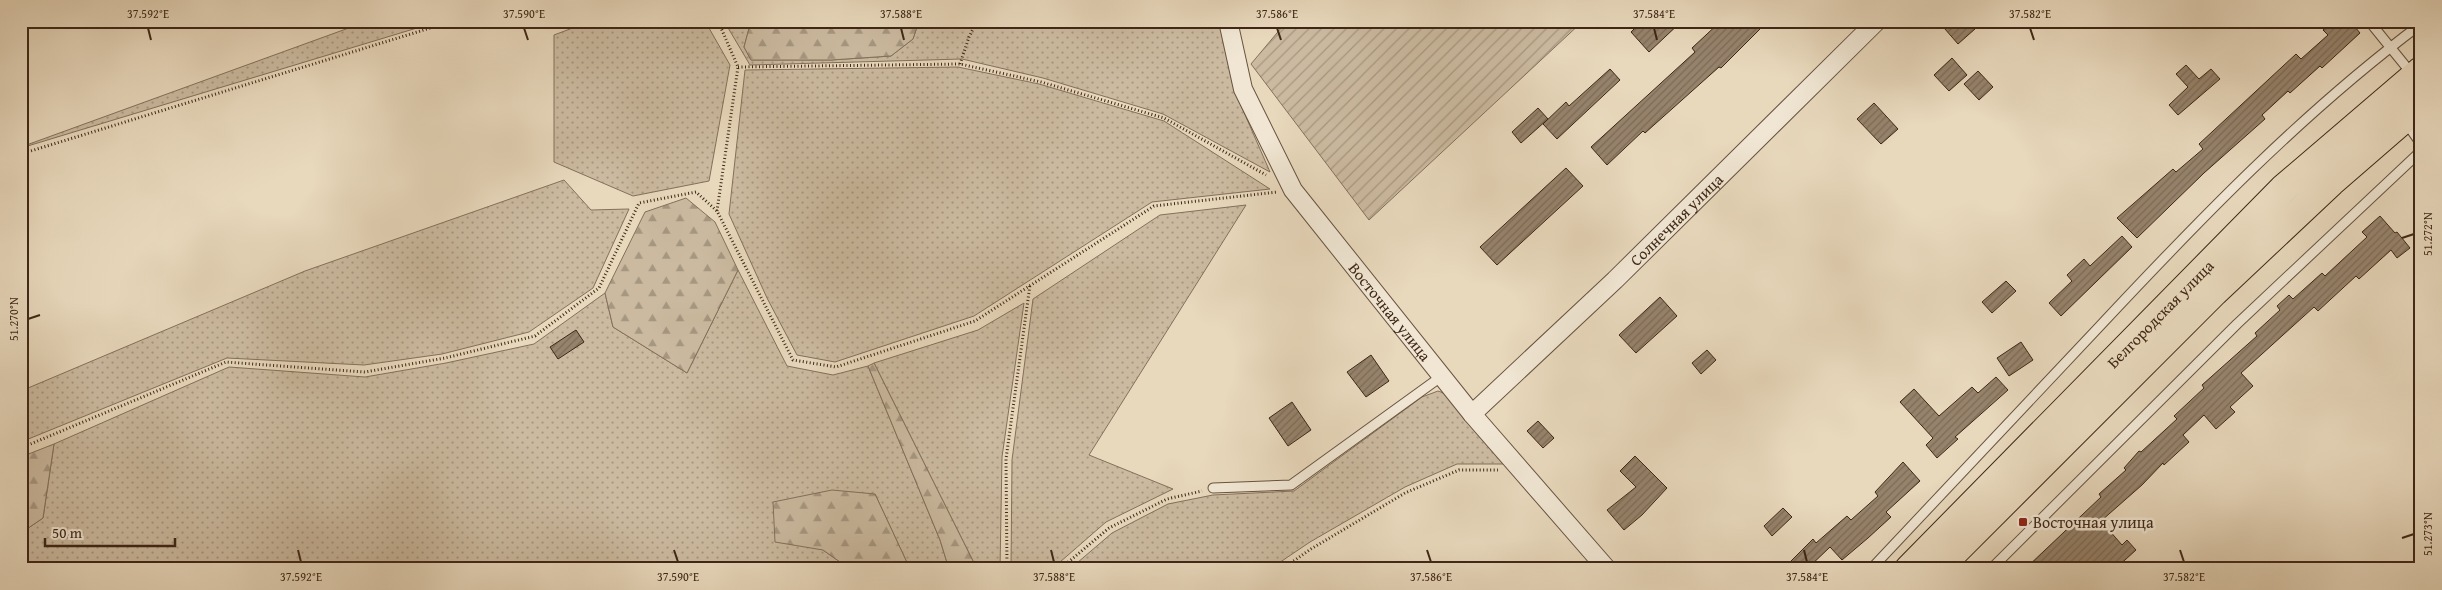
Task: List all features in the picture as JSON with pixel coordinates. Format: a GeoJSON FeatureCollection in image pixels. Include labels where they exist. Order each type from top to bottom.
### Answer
{"type":"FeatureCollection","features":[{"type":"Feature","properties":{"kind":"main road","name":"Белгородская улица"},"geometry":{"type":"LineString","coordinates":[[1909,569],[2283,189],[2417,73]]}},
{"type":"Feature","properties":{"kind":"main road","name":"Белгородская улица"},"geometry":{"type":"LineString","coordinates":[[1937,569],[2214,292],[2331,182],[2412,111]]}},
{"type":"Feature","properties":{"kind":"street","name":"Восточная улица"},"geometry":{"type":"LineString","coordinates":[[1228,21],[1244,89],[1293,190],[1472,414],[1607,569]]}},
{"type":"Feature","properties":{"kind":"street","name":"Солнечная улица"},"geometry":{"type":"LineString","coordinates":[[1472,414],[1615,280],[1877,21]]}},
{"type":"Feature","properties":{"kind":"lane"},"geometry":{"type":"LineString","coordinates":[[2369,21],[2390,47],[2417,73]]}},
{"type":"Feature","properties":{"kind":"lane"},"geometry":{"type":"LineString","coordinates":[[1872,569],[2159,263],[2258,162],[2390,47],[2421,24]]}},
{"type":"Feature","properties":{"kind":"lane"},"geometry":{"type":"LineString","coordinates":[[2412,111],[2421,144]]}},
{"type":"Feature","properties":{"kind":"lane"},"geometry":{"type":"LineString","coordinates":[[1991,569],[2237,324],[2421,151]]}},
{"type":"Feature","properties":{"kind":"lane"},"geometry":{"type":"LineString","coordinates":[[1213,488],[1291,485],[1442,376]]}},
{"type":"Feature","properties":{"kind":"path"},"geometry":{"type":"LineString","coordinates":[[21,154],[453,21]]}},
{"type":"Feature","properties":{"kind":"path"},"geometry":{"type":"LineString","coordinates":[[717,211],[738,68],[718,21]]}},
{"type":"Feature","properties":{"kind":"path"},"geometry":{"type":"LineString","coordinates":[[960,64],[969,37],[977,21]]}},
{"type":"Feature","properties":{"kind":"path"},"geometry":{"type":"LineString","coordinates":[[738,68],[960,64],[1042,82],[1164,118],[1293,190]]}},
{"type":"Feature","properties":{"kind":"path"},"geometry":{"type":"LineString","coordinates":[[21,448],[226,362],[365,372],[445,358],[535,336],[599,288],[639,202],[696,192],[717,211],[793,360],[836,367],[975,321],[1154,206],[1293,190]]}},
{"type":"Feature","properties":{"kind":"path"},"geometry":{"type":"LineString","coordinates":[[1007,569],[1006,459],[1030,285]]}},
{"type":"Feature","properties":{"kind":"path"},"geometry":{"type":"LineString","coordinates":[[1282,569],[1311,549],[1405,494],[1459,470],[1521,470]]}},
{"type":"Feature","properties":{"kind":"path"},"geometry":{"type":"LineString","coordinates":[[1060,569],[1109,528],[1167,499],[1213,488]]}},
{"type":"Feature","properties":{"kind":"green space"},"geometry":{"type":"Polygon","coordinates":[[[368,21],[440,21],[21,148],[21,147],[368,21]]]}},
{"type":"Feature","properties":{"kind":"green space"},"geometry":{"type":"Polygon","coordinates":[[[591,21],[705,21],[730,65],[709,181],[633,196],[554,162],[554,35],[591,21]]]}},
{"type":"Feature","properties":{"kind":"green space"},"geometry":{"type":"Polygon","coordinates":[[[724,21],[751,21],[744,47],[751,60],[831,60],[891,56],[913,39],[919,21],[1220,21],[1236,94],[1270,172],[1163,114],[1043,78],[962,59],[750,65],[724,21]]]}},
{"type":"Feature","properties":{"kind":"green space"},"geometry":{"type":"Polygon","coordinates":[[[751,21],[919,21],[913,39],[891,56],[831,60],[751,60],[744,47],[751,21]]]}},
{"type":"Feature","properties":{"kind":"green space"},"geometry":{"type":"Polygon","coordinates":[[[1287,21],[1583,21],[1369,220],[1251,64],[1287,21]]]}},
{"type":"Feature","properties":{"kind":"green space"},"geometry":{"type":"Polygon","coordinates":[[[958,67],[1039,84],[1164,121],[1270,189],[1152,202],[974,316],[835,362],[797,355],[767,298],[729,214],[745,70],[958,67]]]}},
{"type":"Feature","properties":{"kind":"green space"},"geometry":{"type":"Polygon","coordinates":[[[564,180],[591,210],[629,209],[593,288],[529,332],[442,354],[364,365],[227,358],[21,442],[21,391],[305,271],[564,180]]]}},
{"type":"Feature","properties":{"kind":"green space"},"geometry":{"type":"Polygon","coordinates":[[[686,198],[715,222],[738,270],[687,373],[613,327],[605,293],[645,212],[686,198]]]}},
{"type":"Feature","properties":{"kind":"green space"},"geometry":{"type":"Polygon","coordinates":[[[1246,205],[1089,455],[1173,489],[1106,522],[1052,569],[1011,569],[1012,460],[1033,299],[1160,215],[1246,205]]]}},
{"type":"Feature","properties":{"kind":"green space"},"geometry":{"type":"Polygon","coordinates":[[[738,270],[787,366],[833,375],[868,366],[940,540],[949,569],[910,569],[875,494],[823,550],[850,569],[21,569],[21,533],[43,518],[54,444],[229,367],[365,377],[446,363],[534,344],[605,293],[613,327],[687,373],[738,270]]]}},
{"type":"Feature","properties":{"kind":"green space"},"geometry":{"type":"Polygon","coordinates":[[[1024,303],[1002,457],[1000,569],[977,569],[874,363],[978,330],[1024,303]]]}},
{"type":"Feature","properties":{"kind":"green space"},"geometry":{"type":"Polygon","coordinates":[[[874,363],[977,569],[949,569],[940,540],[868,366],[874,363]]]}},
{"type":"Feature","properties":{"kind":"green space"},"geometry":{"type":"Polygon","coordinates":[[[1438,391],[1449,395],[1506,464],[1457,464],[1405,487],[1310,542],[1270,569],[1070,569],[1112,533],[1168,504],[1213,495],[1294,491],[1422,397],[1438,391]]]}},
{"type":"Feature","properties":{"kind":"green space"},"geometry":{"type":"Polygon","coordinates":[[[54,444],[43,518],[21,533],[21,457],[54,444]]]}},
{"type":"Feature","properties":{"kind":"green space"},"geometry":{"type":"Polygon","coordinates":[[[832,490],[875,494],[910,569],[850,569],[823,550],[775,542],[773,502],[832,490]]]}},
{"type":"Feature","properties":{"kind":"building"},"geometry":{"type":"Polygon","coordinates":[[[1642,21],[1682,21],[1649,52],[1631,32],[1642,21]]]}},
{"type":"Feature","properties":{"kind":"building"},"geometry":{"type":"Polygon","coordinates":[[[1721,21],[1768,21],[1721,68],[1719,67],[1645,133],[1643,131],[1607,165],[1591,147],[1695,52],[1692,48],[1721,21]]]}},
{"type":"Feature","properties":{"kind":"building"},"geometry":{"type":"Polygon","coordinates":[[[1938,21],[1984,21],[1958,44],[1938,21]]]}},
{"type":"Feature","properties":{"kind":"building"},"geometry":{"type":"Polygon","coordinates":[[[2333,21],[2350,21],[2360,33],[2322,68],[2320,66],[2290,93],[2288,91],[2262,115],[2265,119],[2204,173],[2137,238],[2117,218],[2173,169],[2176,172],[2203,149],[2199,144],[2296,54],[2301,59],[2328,35],[2323,30],[2333,21]]]}},
{"type":"Feature","properties":{"kind":"building"},"geometry":{"type":"Polygon","coordinates":[[[1952,58],[1967,75],[1949,91],[1934,75],[1952,58]]]}},
{"type":"Feature","properties":{"kind":"building"},"geometry":{"type":"Polygon","coordinates":[[[2186,65],[2199,79],[2211,69],[2220,79],[2178,115],[2169,105],[2188,87],[2176,74],[2186,65]]]}},
{"type":"Feature","properties":{"kind":"building"},"geometry":{"type":"Polygon","coordinates":[[[1610,69],[1620,80],[1557,139],[1543,124],[1566,102],[1569,106],[1610,69]]]}},
{"type":"Feature","properties":{"kind":"building"},"geometry":{"type":"Polygon","coordinates":[[[1978,71],[1993,87],[1979,100],[1964,84],[1978,71]]]}},
{"type":"Feature","properties":{"kind":"building"},"geometry":{"type":"Polygon","coordinates":[[[1874,103],[1898,129],[1881,144],[1857,119],[1874,103]]]}},
{"type":"Feature","properties":{"kind":"building"},"geometry":{"type":"Polygon","coordinates":[[[1538,108],[1548,119],[1521,143],[1512,132],[1538,108]]]}},
{"type":"Feature","properties":{"kind":"building"},"geometry":{"type":"Polygon","coordinates":[[[1566,168],[1583,186],[1497,265],[1480,247],[1566,168]]]}},
{"type":"Feature","properties":{"kind":"building"},"geometry":{"type":"Polygon","coordinates":[[[2380,216],[2410,248],[2397,258],[2391,250],[2359,279],[2356,276],[2318,311],[2314,307],[2241,373],[2253,386],[2230,407],[2235,412],[2216,429],[2204,415],[2183,435],[2189,442],[2164,465],[2163,463],[2142,485],[2101,521],[2122,545],[2127,540],[2136,550],[2115,569],[2078,569],[2071,561],[2062,569],[2025,569],[2101,497],[2099,494],[2126,470],[2124,468],[2139,451],[2141,452],[2177,419],[2174,416],[2204,388],[2202,385],[2257,336],[2255,333],[2280,310],[2277,306],[2289,295],[2293,299],[2322,273],[2325,276],[2367,237],[2362,232],[2380,216]]]}},
{"type":"Feature","properties":{"kind":"building"},"geometry":{"type":"Polygon","coordinates":[[[2122,236],[2132,247],[2061,316],[2049,303],[2072,281],[2067,275],[2084,259],[2090,266],[2122,236]]]}},
{"type":"Feature","properties":{"kind":"building"},"geometry":{"type":"Polygon","coordinates":[[[2006,281],[2016,291],[1992,313],[1982,302],[2006,281]]]}},
{"type":"Feature","properties":{"kind":"building"},"geometry":{"type":"Polygon","coordinates":[[[1660,297],[1677,316],[1636,353],[1619,335],[1660,297]]]}},
{"type":"Feature","properties":{"kind":"building"},"geometry":{"type":"Polygon","coordinates":[[[576,330],[584,342],[558,359],[550,347],[576,330]]]}},
{"type":"Feature","properties":{"kind":"building"},"geometry":{"type":"Polygon","coordinates":[[[2021,342],[2033,360],[2009,376],[1997,358],[2021,342]]]}},
{"type":"Feature","properties":{"kind":"building"},"geometry":{"type":"Polygon","coordinates":[[[1707,350],[1716,360],[1701,374],[1692,363],[1707,350]]]}},
{"type":"Feature","properties":{"kind":"building"},"geometry":{"type":"Polygon","coordinates":[[[1371,355],[1389,381],[1366,397],[1347,372],[1371,355]]]}},
{"type":"Feature","properties":{"kind":"building"},"geometry":{"type":"Polygon","coordinates":[[[1996,377],[2008,390],[1955,437],[1958,439],[1937,458],[1926,445],[1933,438],[1900,402],[1914,389],[1939,416],[1972,387],[1978,393],[1996,377]]]}},
{"type":"Feature","properties":{"kind":"building"},"geometry":{"type":"Polygon","coordinates":[[[1292,402],[1311,430],[1288,446],[1269,418],[1292,402]]]}},
{"type":"Feature","properties":{"kind":"building"},"geometry":{"type":"Polygon","coordinates":[[[1538,421],[1554,438],[1543,448],[1527,431],[1538,421]]]}},
{"type":"Feature","properties":{"kind":"building"},"geometry":{"type":"Polygon","coordinates":[[[1635,456],[1667,488],[1642,515],[1624,530],[1607,510],[1636,487],[1620,471],[1635,456]]]}},
{"type":"Feature","properties":{"kind":"building"},"geometry":{"type":"Polygon","coordinates":[[[1903,462],[1920,481],[1886,512],[1891,517],[1868,538],[1842,560],[1830,547],[1807,569],[1783,569],[1813,539],[1816,543],[1847,516],[1851,520],[1878,496],[1875,492],[1903,462]]]}},
{"type":"Feature","properties":{"kind":"building"},"geometry":{"type":"Polygon","coordinates":[[[1783,508],[1792,517],[1772,536],[1764,526],[1783,508]]]}},
{"type":"Feature","properties":{"kind":"place","name":"Восточная улица"},"geometry":{"type":"Point","coordinates":[2023,522]}}]}
